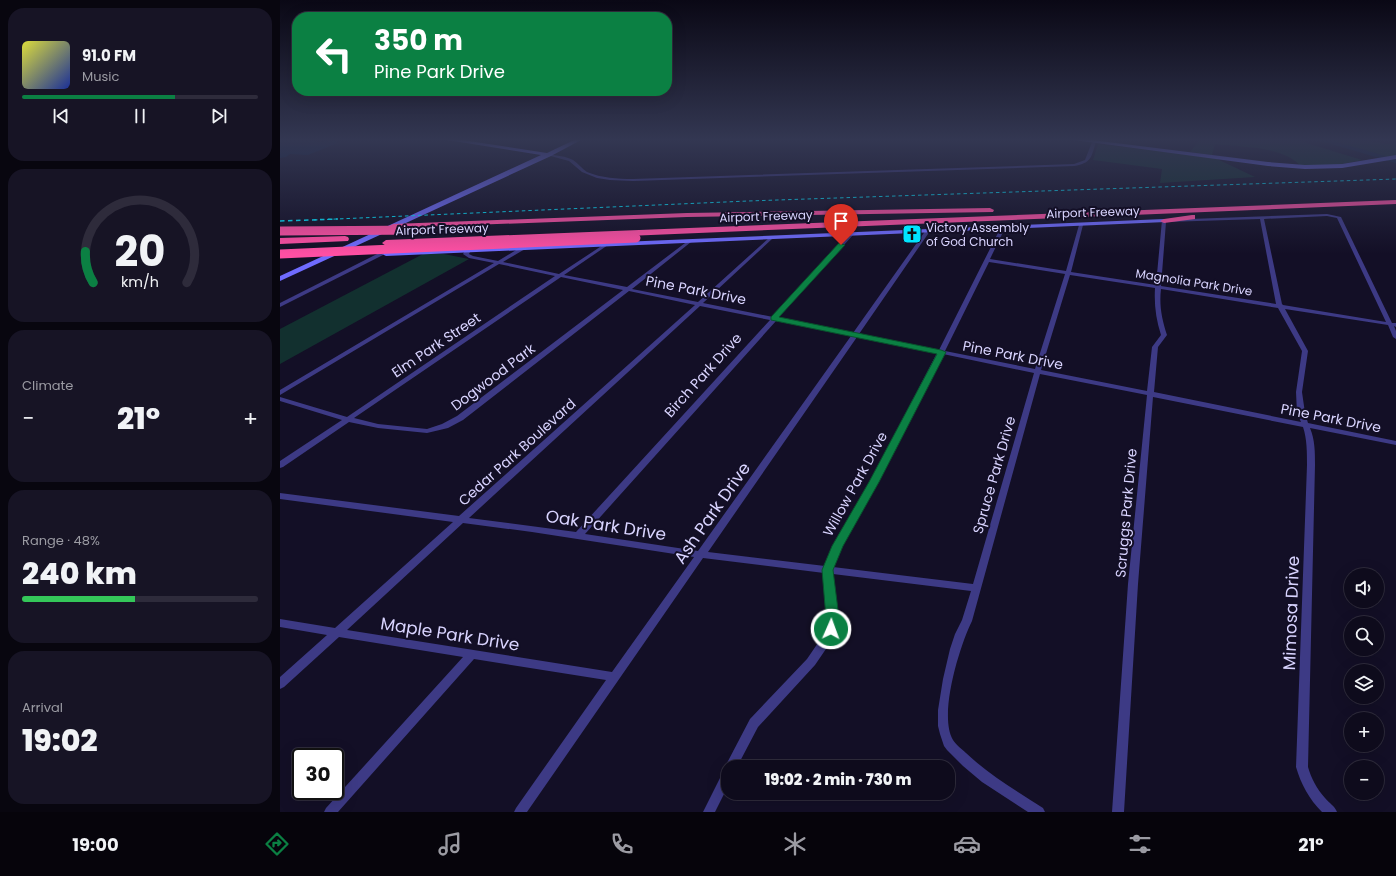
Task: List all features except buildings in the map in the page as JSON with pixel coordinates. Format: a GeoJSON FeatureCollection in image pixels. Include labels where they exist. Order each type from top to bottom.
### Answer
{"type":"FeatureCollection","features":[{"type":"Feature","properties":{"kind":"highway","name":"Airport Freeway"},"geometry":{"type":"LineString","coordinates":[[280,241],[1396,196]]}},
{"type":"Feature","properties":{"kind":"highway","name":"Airport Freeway"},"geometry":{"type":"LineString","coordinates":[[280,248],[1396,202]]}},
{"type":"Feature","properties":{"kind":"highway"},"geometry":{"type":"LineString","coordinates":[[1164,221],[1203,216],[1344,204]]}},
{"type":"Feature","properties":{"kind":"highway"},"geometry":{"type":"LineString","coordinates":[[397,226],[687,214],[1035,211]]}},
{"type":"Feature","properties":{"kind":"highway"},"geometry":{"type":"LineString","coordinates":[[280,231],[425,230],[636,222],[788,221]]}},
{"type":"Feature","properties":{"kind":"highway"},"geometry":{"type":"LineString","coordinates":[[280,254],[777,231],[850,224]]}},
{"type":"Feature","properties":{"kind":"main road"},"geometry":{"type":"LineString","coordinates":[[280,280],[327,256],[440,208],[445,203],[499,178]]}},
{"type":"Feature","properties":{"kind":"main road","name":"Airport Freeway"},"geometry":{"type":"LineString","coordinates":[[280,258],[1164,221]]}},
{"type":"Feature","properties":{"kind":"main road"},"geometry":{"type":"LineString","coordinates":[[280,280],[336,256],[397,226]]}},
{"type":"Feature","properties":{"kind":"main road","name":"Airport Freeway"},"geometry":{"type":"LineString","coordinates":[[280,231],[397,226]]}},
{"type":"Feature","properties":{"kind":"street"},"geometry":{"type":"LineString","coordinates":[[609,178],[633,180],[695,178]]}},
{"type":"Feature","properties":{"kind":"street"},"geometry":{"type":"LineString","coordinates":[[1164,221],[1327,215],[1335,216],[1340,219],[1396,337]]}},
{"type":"Feature","properties":{"kind":"street","name":"Mimosa Drive"},"geometry":{"type":"LineString","coordinates":[[1262,218],[1280,307],[1305,351],[1299,392],[1301,413],[1311,447],[1311,465],[1302,767],[1306,782],[1317,798],[1331,812]]}},
{"type":"Feature","properties":{"kind":"street","name":"Scruggs Park Drive"},"geometry":{"type":"LineString","coordinates":[[1118,812],[1133,584],[1150,394],[1156,347],[1164,335],[1158,314],[1164,221]]}},
{"type":"Feature","properties":{"kind":"street","name":"Spruce Park Drive"},"geometry":{"type":"LineString","coordinates":[[1039,812],[994,782],[964,759],[948,743],[945,735],[943,716],[944,695],[950,668],[963,627],[967,621],[1037,372],[1081,225]]}},
{"type":"Feature","properties":{"kind":"street","name":"Willow Park Drive"},"geometry":{"type":"LineString","coordinates":[[735,760],[754,723],[811,662],[824,643],[831,629],[832,618],[828,570],[837,546],[874,482],[1003,228]]}},
{"type":"Feature","properties":{"kind":"street","name":"Ash Park Drive"},"geometry":{"type":"LineString","coordinates":[[520,812],[614,677],[702,555],[928,231]]}},
{"type":"Feature","properties":{"kind":"street","name":"Birch Park Drive"},"geometry":{"type":"LineString","coordinates":[[578,536],[851,234]]}},
{"type":"Feature","properties":{"kind":"street","name":"Cedar Park Boulevard"},"geometry":{"type":"LineString","coordinates":[[280,684],[700,304],[770,238]]}},
{"type":"Feature","properties":{"kind":"street","name":"Dogwood Park"},"geometry":{"type":"LineString","coordinates":[[280,399],[347,419],[378,426],[427,431],[445,426],[460,418],[689,241]]}},
{"type":"Feature","properties":{"kind":"street","name":"Elm Park Street"},"geometry":{"type":"LineString","coordinates":[[280,464],[606,244]]}},
{"type":"Feature","properties":{"kind":"street"},"geometry":{"type":"LineString","coordinates":[[280,393],[523,248]]}},
{"type":"Feature","properties":{"kind":"street","name":"Pine Park Drive"},"geometry":{"type":"LineString","coordinates":[[468,250],[466,254],[468,256],[1037,372],[1396,443]]}},
{"type":"Feature","properties":{"kind":"street"},"geometry":{"type":"LineString","coordinates":[[280,305],[381,254]]}},
{"type":"Feature","properties":{"kind":"street","name":"Magnolia Park Drive"},"geometry":{"type":"LineString","coordinates":[[988,260],[1396,325]]}},
{"type":"Feature","properties":{"kind":"street","name":"Oak Park Drive"},"geometry":{"type":"LineString","coordinates":[[280,496],[578,536],[702,555],[976,588]]}},
{"type":"Feature","properties":{"kind":"street","name":"Maple Park Drive"},"geometry":{"type":"LineString","coordinates":[[280,623],[614,677]]}},
{"type":"Feature","properties":{"kind":"street"},"geometry":{"type":"LineString","coordinates":[[330,812],[472,654]]}},
{"type":"Feature","properties":{"kind":"street"},"geometry":{"type":"LineString","coordinates":[[708,812],[721,787]]}},
{"type":"Feature","properties":{"kind":"green space"},"geometry":{"type":"Polygon","coordinates":[[[1161,178],[1241,178],[1160,183],[1161,178]]]}},
{"type":"Feature","properties":{"kind":"green space"},"geometry":{"type":"Polygon","coordinates":[[[423,254],[444,254],[469,259],[280,364],[280,329],[423,254]]]}},
{"type":"Feature","properties":{"kind":"railway"},"geometry":{"type":"LineString","coordinates":[[333,219],[748,201],[1396,179]]}},
{"type":"Feature","properties":{"kind":"railway"},"geometry":{"type":"LineString","coordinates":[[280,221],[333,219]]}},
{"type":"Feature","properties":{"kind":"railway"},"geometry":{"type":"LineString","coordinates":[[314,220],[333,219]]}},
{"type":"Feature","properties":{"kind":"railway"},"geometry":{"type":"LineString","coordinates":[[333,219],[338,219]]}},
{"type":"Feature","properties":{"kind":"place","name":"Victory Assembly of God Church"},"geometry":{"type":"Point","coordinates":[912,234]}},
{"type":"Feature","properties":{"kind":"route"},"geometry":{"type":"LineString","coordinates":[[831,629],[832,618],[828,570],[837,546],[874,482],[941,352],[774,318],[841,245]]}}]}
